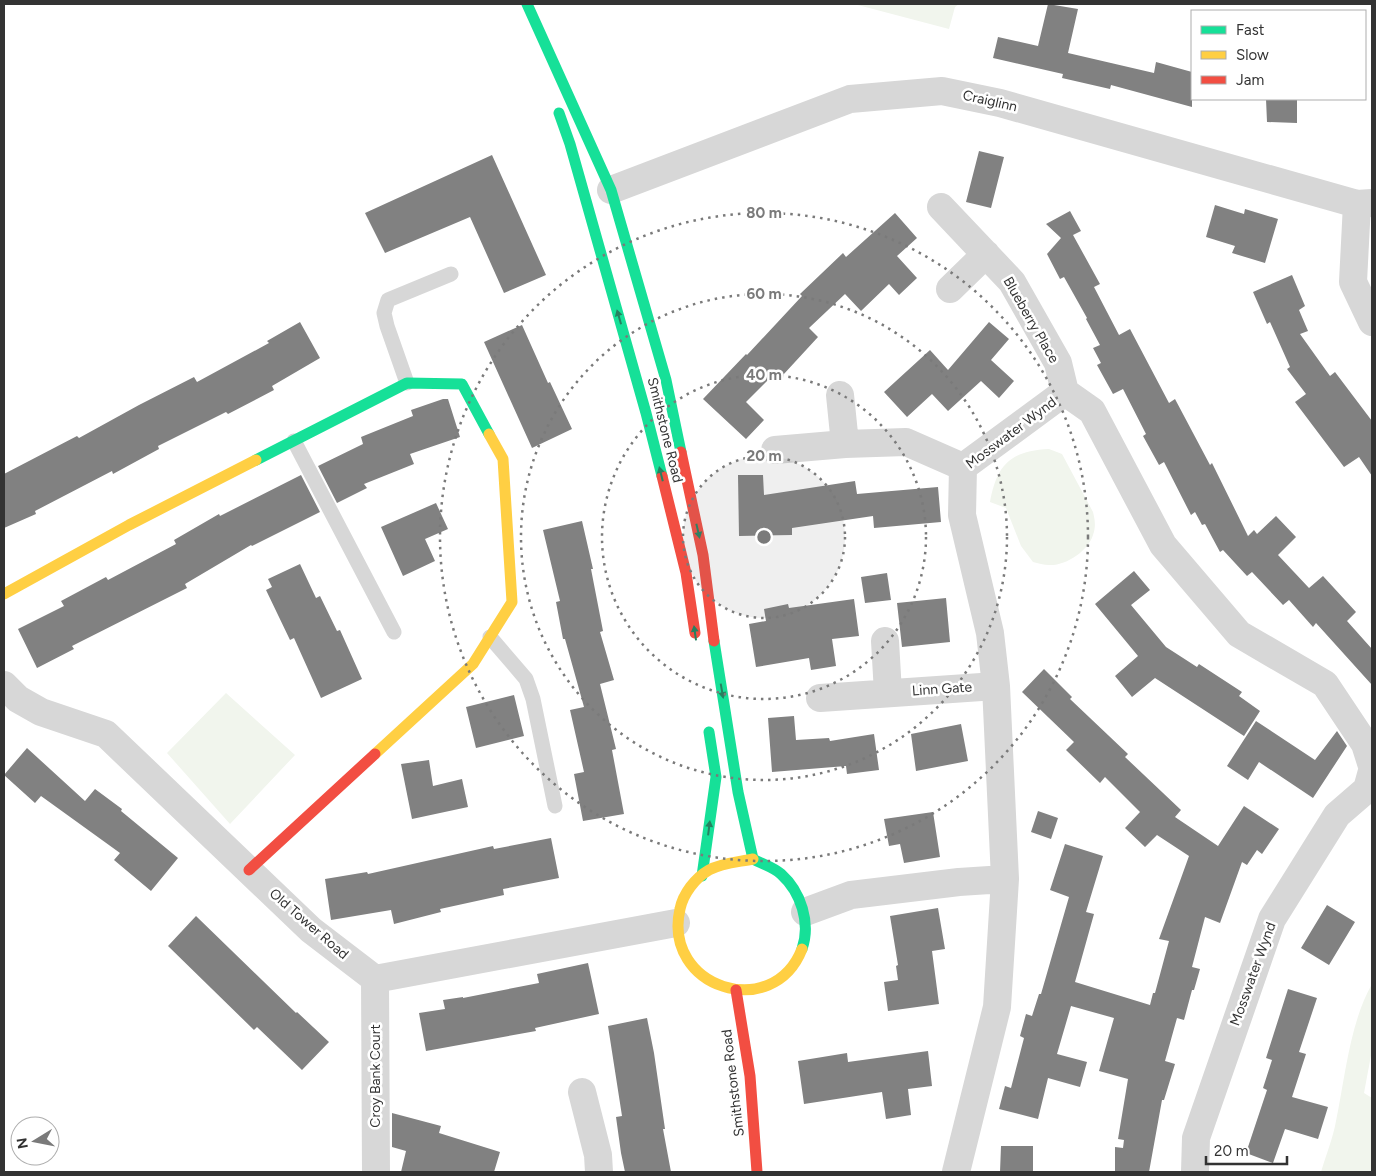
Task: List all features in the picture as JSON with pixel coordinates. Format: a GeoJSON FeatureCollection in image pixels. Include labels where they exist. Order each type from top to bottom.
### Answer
{"type":"FeatureCollection","features":[{"type":"Feature","properties":{"kind":"street"},"geometry":{"type":"LineString","coordinates":[[521,4],[544,69]]}},
{"type":"Feature","properties":{"kind":"street","name":"Smithstone Road"},"geometry":{"type":"LineString","coordinates":[[527,4],[611,190],[666,380],[704,555],[716,659],[738,792],[753,859]]}},
{"type":"Feature","properties":{"kind":"street","name":"Craiglinn"},"geometry":{"type":"LineString","coordinates":[[611,190],[850,99],[942,91],[1000,103],[1365,203]]}},
{"type":"Feature","properties":{"kind":"street","name":"Smithstone Road"},"geometry":{"type":"LineString","coordinates":[[557,106],[570,144],[646,413],[686,574],[696,641]]}},
{"type":"Feature","properties":{"kind":"street"},"geometry":{"type":"LineString","coordinates":[[1365,203],[1353,282],[1372,322]]}},
{"type":"Feature","properties":{"kind":"street","name":"Blueberry Place"},"geometry":{"type":"LineString","coordinates":[[941,207],[1012,282],[1058,363],[1065,392]]}},
{"type":"Feature","properties":{"kind":"street"},"geometry":{"type":"LineString","coordinates":[[950,289],[986,254]]}},
{"type":"Feature","properties":{"kind":"street"},"geometry":{"type":"LineString","coordinates":[[4,594],[129,526],[407,383],[462,384],[503,460],[512,602],[473,664],[249,870]]}},
{"type":"Feature","properties":{"kind":"street","name":"Mosswater Wynd"},"geometry":{"type":"LineString","coordinates":[[956,1172],[996,1008],[1004,879],[996,686],[990,633],[962,516],[963,467],[1065,392],[1092,411],[1163,546],[1239,634],[1325,684],[1366,744],[1372,766]]}},
{"type":"Feature","properties":{"kind":"street"},"geometry":{"type":"LineString","coordinates":[[840,395],[845,444]]}},
{"type":"Feature","properties":{"kind":"street"},"geometry":{"type":"LineString","coordinates":[[775,450],[845,444],[906,442],[963,467]]}},
{"type":"Feature","properties":{"kind":"street"},"geometry":{"type":"LineString","coordinates":[[885,641],[888,693]]}},
{"type":"Feature","properties":{"kind":"street","name":"Old Tower Road"},"geometry":{"type":"LineString","coordinates":[[4,685],[18,699],[41,712],[106,734],[311,930],[375,979]]}},
{"type":"Feature","properties":{"kind":"street","name":"Linn Gate"},"geometry":{"type":"LineString","coordinates":[[820,698],[996,686]]}},
{"type":"Feature","properties":{"kind":"street"},"geometry":{"type":"LineString","coordinates":[[702,876],[716,777],[707,719]]}},
{"type":"Feature","properties":{"kind":"street","name":"Mosswater Wynd"},"geometry":{"type":"LineString","coordinates":[[1195,1172],[1196,1138],[1272,919],[1337,815],[1366,789],[1372,771]]}},
{"type":"Feature","properties":{"kind":"street"},"geometry":{"type":"LineString","coordinates":[[753,859],[779,872],[796,892],[804,912],[806,934],[803,946],[791,968],[773,982],[754,990],[736,990],[720,987],[699,975],[682,952],[676,923],[681,901],[687,890],[702,876],[709,870],[753,859]]}},
{"type":"Feature","properties":{"kind":"street"},"geometry":{"type":"LineString","coordinates":[[804,912],[851,895],[959,882],[1004,879]]}},
{"type":"Feature","properties":{"kind":"street"},"geometry":{"type":"LineString","coordinates":[[375,979],[676,923]]}},
{"type":"Feature","properties":{"kind":"street","name":"Croy Bank Court"},"geometry":{"type":"LineString","coordinates":[[375,979],[376,1172]]}},
{"type":"Feature","properties":{"kind":"street","name":"Smithstone Road"},"geometry":{"type":"LineString","coordinates":[[736,990],[750,1076],[757,1172]]}},
{"type":"Feature","properties":{"kind":"street"},"geometry":{"type":"LineString","coordinates":[[582,1092],[598,1155],[599,1172]]}},
{"type":"Feature","properties":{"kind":"lane"},"geometry":{"type":"LineString","coordinates":[[407,383],[384,313],[388,300],[451,274]]}},
{"type":"Feature","properties":{"kind":"lane"},"geometry":{"type":"LineString","coordinates":[[294,441],[394,632]]}},
{"type":"Feature","properties":{"kind":"lane"},"geometry":{"type":"LineString","coordinates":[[490,636],[526,679],[533,700],[555,806]]}},
{"type":"Feature","properties":{"kind":"shaded area"},"geometry":{"type":"Polygon","coordinates":[[[854,4],[959,4],[955,7],[949,29],[854,4]]]}},
{"type":"Feature","properties":{"kind":"shaded area"},"geometry":{"type":"Polygon","coordinates":[[[1049,449],[1062,454],[1093,512],[1095,524],[1094,532],[1086,547],[1076,556],[1056,565],[1033,562],[1021,546],[1006,508],[990,502],[1001,469],[1008,462],[1024,453],[1049,449]]]}},
{"type":"Feature","properties":{"kind":"shaded area"},"geometry":{"type":"Polygon","coordinates":[[[226,693],[295,755],[230,824],[167,753],[226,693]]]}},
{"type":"Feature","properties":{"kind":"shaded area"},"geometry":{"type":"Polygon","coordinates":[[[1372,984],[1372,1050],[1364,1093],[1372,1098],[1372,1172],[1321,1172],[1335,1127],[1353,1033],[1358,1015],[1372,984]]]}},
{"type":"Feature","properties":{"kind":"building"},"geometry":{"type":"Polygon","coordinates":[[[1048,4],[1078,9],[1068,53],[1154,73],[1156,62],[1191,72],[1192,107],[1111,85],[1110,89],[1062,78],[1063,74],[993,58],[998,37],[1038,46],[1048,4]]]}},
{"type":"Feature","properties":{"kind":"building"},"geometry":{"type":"Polygon","coordinates":[[[1266,100],[1297,100],[1297,123],[1267,122],[1266,100]]]}},
{"type":"Feature","properties":{"kind":"building"},"geometry":{"type":"Polygon","coordinates":[[[979,151],[1004,157],[991,208],[966,202],[979,151]]]}},
{"type":"Feature","properties":{"kind":"building"},"geometry":{"type":"Polygon","coordinates":[[[492,155],[546,275],[504,293],[470,217],[385,253],[365,213],[492,155]]]}},
{"type":"Feature","properties":{"kind":"building"},"geometry":{"type":"Polygon","coordinates":[[[1215,205],[1244,214],[1245,209],[1278,219],[1265,263],[1232,253],[1235,246],[1206,237],[1215,205]]]}},
{"type":"Feature","properties":{"kind":"building"},"geometry":{"type":"Polygon","coordinates":[[[1070,211],[1081,231],[1073,235],[1100,284],[1094,287],[1119,335],[1130,329],[1169,403],[1175,399],[1210,465],[1212,463],[1248,536],[1254,530],[1257,534],[1276,516],[1296,537],[1278,555],[1309,588],[1323,576],[1356,612],[1347,621],[1372,649],[1372,685],[1316,623],[1313,627],[1289,600],[1283,605],[1252,572],[1247,576],[1223,550],[1220,552],[1205,524],[1202,525],[1195,512],[1191,515],[1164,462],[1159,465],[1143,436],[1146,434],[1123,389],[1113,394],[1097,365],[1101,363],[1093,348],[1100,345],[1064,277],[1060,279],[1047,254],[1061,238],[1046,224],[1070,211]]]}},
{"type":"Feature","properties":{"kind":"building"},"geometry":{"type":"Polygon","coordinates":[[[895,213],[917,238],[897,256],[917,278],[899,295],[889,284],[861,311],[845,294],[809,328],[818,337],[783,375],[778,370],[746,402],[764,420],[746,439],[703,399],[802,296],[800,294],[843,253],[846,257],[895,213]]]}},
{"type":"Feature","properties":{"kind":"building"},"geometry":{"type":"Polygon","coordinates":[[[1292,275],[1305,306],[1299,310],[1308,331],[1300,334],[1330,376],[1335,372],[1372,421],[1372,476],[1359,457],[1344,467],[1295,402],[1306,394],[1287,369],[1290,367],[1270,322],[1267,324],[1253,292],[1292,275]]]}},
{"type":"Feature","properties":{"kind":"building"},"geometry":{"type":"Polygon","coordinates":[[[300,322],[320,358],[272,386],[274,390],[228,414],[226,412],[158,446],[159,449],[113,474],[112,471],[35,511],[36,514],[4,528],[4,474],[77,436],[79,438],[194,377],[197,382],[269,343],[267,341],[300,322]]]}},
{"type":"Feature","properties":{"kind":"building"},"geometry":{"type":"Polygon","coordinates":[[[989,322],[1009,339],[991,360],[1014,381],[999,398],[981,381],[948,411],[932,394],[907,417],[884,392],[930,350],[948,370],[989,322]]]}},
{"type":"Feature","properties":{"kind":"building"},"geometry":{"type":"Polygon","coordinates":[[[522,325],[548,383],[550,382],[572,429],[532,448],[484,342],[522,325]]]}},
{"type":"Feature","properties":{"kind":"building"},"geometry":{"type":"Polygon","coordinates":[[[448,399],[460,437],[410,454],[414,464],[364,484],[367,488],[337,503],[318,466],[363,444],[361,437],[413,416],[411,410],[448,399]]]}},
{"type":"Feature","properties":{"kind":"building"},"geometry":{"type":"Polygon","coordinates":[[[301,475],[320,512],[251,545],[185,584],[187,588],[72,646],[74,649],[37,668],[18,629],[64,606],[61,601],[106,577],[108,580],[176,544],[174,540],[219,514],[220,516],[301,475]]]}},
{"type":"Feature","properties":{"kind":"building"},"geometry":{"type":"Polygon","coordinates":[[[738,475],[763,475],[764,495],[855,481],[857,494],[938,487],[941,522],[874,528],[873,516],[792,528],[792,535],[739,536],[738,475]]]}},
{"type":"Feature","properties":{"kind":"building"},"geometry":{"type":"Polygon","coordinates":[[[436,503],[448,529],[425,539],[435,561],[403,576],[381,527],[436,503]]]}},
{"type":"Feature","properties":{"kind":"building"},"geometry":{"type":"Polygon","coordinates":[[[582,521],[593,569],[591,569],[603,631],[600,632],[614,680],[600,684],[616,749],[612,750],[624,814],[583,821],[574,774],[584,772],[570,710],[584,707],[565,639],[563,639],[556,602],[560,601],[543,530],[582,521]]]}},
{"type":"Feature","properties":{"kind":"building"},"geometry":{"type":"Polygon","coordinates":[[[300,564],[316,598],[320,596],[337,631],[340,630],[362,679],[321,698],[294,638],[290,640],[266,590],[272,587],[268,579],[300,564]]]}},
{"type":"Feature","properties":{"kind":"building"},"geometry":{"type":"Polygon","coordinates":[[[1134,571],[1150,590],[1131,605],[1166,647],[1197,667],[1199,664],[1242,692],[1239,696],[1260,711],[1244,736],[1155,678],[1132,697],[1115,676],[1138,656],[1095,604],[1134,571]]]}},
{"type":"Feature","properties":{"kind":"building"},"geometry":{"type":"Polygon","coordinates":[[[887,573],[891,600],[865,603],[861,577],[887,573]]]}},
{"type":"Feature","properties":{"kind":"building"},"geometry":{"type":"Polygon","coordinates":[[[946,598],[950,642],[902,647],[897,603],[946,598]]]}},
{"type":"Feature","properties":{"kind":"building"},"geometry":{"type":"Polygon","coordinates":[[[854,599],[859,636],[832,639],[836,666],[811,670],[809,658],[756,667],[749,624],[766,621],[764,609],[788,604],[789,608],[854,599]]]}},
{"type":"Feature","properties":{"kind":"building"},"geometry":{"type":"Polygon","coordinates":[[[1044,669],[1072,697],[1070,699],[1128,754],[1125,757],[1181,810],[1175,817],[1218,846],[1244,806],[1279,829],[1262,854],[1257,850],[1247,865],[1242,862],[1220,923],[1205,917],[1192,967],[1200,969],[1184,1020],[1177,1018],[1165,1061],[1175,1064],[1164,1100],[1162,1100],[1149,1172],[1115,1172],[1115,1147],[1123,1148],[1124,1140],[1118,1139],[1128,1079],[1099,1071],[1114,1018],[1071,1006],[1057,1054],[1087,1062],[1080,1087],[1048,1078],[1038,1119],[999,1109],[1005,1086],[1011,1088],[1024,1038],[1020,1036],[1026,1014],[1032,1016],[1039,994],[1041,994],[1069,897],[1050,890],[1065,844],[1103,856],[1086,912],[1094,914],[1075,982],[1150,1005],[1169,941],[1159,939],[1189,856],[1157,835],[1145,847],[1125,828],[1140,812],[1105,777],[1100,783],[1066,750],[1074,742],[1022,692],[1044,669]]]}},
{"type":"Feature","properties":{"kind":"building"},"geometry":{"type":"Polygon","coordinates":[[[514,695],[524,736],[476,748],[466,707],[514,695]]]}},
{"type":"Feature","properties":{"kind":"building"},"geometry":{"type":"Polygon","coordinates":[[[794,716],[796,740],[829,738],[830,741],[874,734],[879,770],[847,774],[846,766],[772,772],[768,718],[794,716]]]}},
{"type":"Feature","properties":{"kind":"building"},"geometry":{"type":"Polygon","coordinates":[[[1256,721],[1315,760],[1337,731],[1347,746],[1313,798],[1259,762],[1248,780],[1227,766],[1256,721]]]}},
{"type":"Feature","properties":{"kind":"building"},"geometry":{"type":"Polygon","coordinates":[[[961,724],[968,761],[916,771],[911,734],[961,724]]]}},
{"type":"Feature","properties":{"kind":"building"},"geometry":{"type":"Polygon","coordinates":[[[27,748],[85,801],[95,789],[122,809],[121,811],[178,858],[151,891],[114,860],[120,853],[41,796],[35,803],[4,775],[27,748]]]}},
{"type":"Feature","properties":{"kind":"building"},"geometry":{"type":"Polygon","coordinates":[[[429,760],[433,786],[462,779],[468,807],[412,819],[401,764],[429,760]]]}},
{"type":"Feature","properties":{"kind":"building"},"geometry":{"type":"Polygon","coordinates":[[[1038,811],[1058,818],[1051,839],[1031,832],[1038,811]]]}},
{"type":"Feature","properties":{"kind":"building"},"geometry":{"type":"Polygon","coordinates":[[[933,812],[940,857],[904,863],[900,844],[889,846],[884,819],[933,812]]]}},
{"type":"Feature","properties":{"kind":"building"},"geometry":{"type":"Polygon","coordinates":[[[551,838],[559,878],[503,889],[504,895],[440,909],[441,912],[394,924],[391,910],[331,920],[325,879],[367,872],[368,874],[493,846],[494,849],[551,838]]]}},
{"type":"Feature","properties":{"kind":"building"},"geometry":{"type":"Polygon","coordinates":[[[1327,905],[1355,922],[1329,965],[1301,948],[1327,905]]]}},
{"type":"Feature","properties":{"kind":"building"},"geometry":{"type":"Polygon","coordinates":[[[938,908],[945,949],[932,951],[939,1004],[888,1011],[884,982],[898,980],[896,966],[898,965],[890,916],[938,908]]]}},
{"type":"Feature","properties":{"kind":"building"},"geometry":{"type":"Polygon","coordinates":[[[196,916],[296,1013],[329,1042],[302,1070],[257,1027],[254,1030],[168,946],[196,916]]]}},
{"type":"Feature","properties":{"kind":"building"},"geometry":{"type":"Polygon","coordinates":[[[588,963],[599,1014],[535,1028],[536,1031],[426,1051],[419,1013],[445,1009],[443,1000],[463,998],[539,983],[537,974],[588,963]]]}},
{"type":"Feature","properties":{"kind":"building"},"geometry":{"type":"Polygon","coordinates":[[[1288,989],[1317,998],[1299,1052],[1306,1054],[1292,1097],[1328,1107],[1318,1139],[1285,1129],[1273,1163],[1246,1153],[1267,1090],[1263,1088],[1272,1060],[1266,1058],[1288,989]]]}},
{"type":"Feature","properties":{"kind":"building"},"geometry":{"type":"Polygon","coordinates":[[[647,1018],[654,1053],[665,1129],[663,1129],[671,1172],[625,1172],[621,1153],[616,1117],[622,1116],[608,1026],[647,1018]]]}},
{"type":"Feature","properties":{"kind":"building"},"geometry":{"type":"Polygon","coordinates":[[[928,1051],[932,1086],[908,1089],[911,1115],[886,1119],[882,1092],[804,1104],[798,1061],[847,1053],[848,1062],[928,1051]]]}},
{"type":"Feature","properties":{"kind":"building"},"geometry":{"type":"Polygon","coordinates":[[[392,1113],[441,1126],[439,1133],[500,1152],[494,1172],[401,1172],[406,1151],[392,1147],[392,1113]]]}},
{"type":"Feature","properties":{"kind":"building"},"geometry":{"type":"Polygon","coordinates":[[[1001,1146],[1033,1146],[1033,1172],[1000,1172],[1001,1146]]]}},
{"type":"Feature","properties":{"kind":"traffic: fast"},"geometry":{"type":"LineString","coordinates":[[527,4],[611,190],[666,380],[681,452]]}},
{"type":"Feature","properties":{"kind":"traffic: fast"},"geometry":{"type":"LineString","coordinates":[[559,113],[570,144],[662,476]]}},
{"type":"Feature","properties":{"kind":"traffic: fast"},"geometry":{"type":"LineString","coordinates":[[256,460],[407,383],[462,384],[489,434]]}},
{"type":"Feature","properties":{"kind":"traffic: fast"},"geometry":{"type":"LineString","coordinates":[[714,641],[738,792],[753,859],[781,874],[788,881],[799,899],[805,919],[805,939],[802,949]]}},
{"type":"Feature","properties":{"kind":"traffic: fast"},"geometry":{"type":"LineString","coordinates":[[702,876],[716,777],[709,732]]}},
{"type":"Feature","properties":{"kind":"traffic: slow"},"geometry":{"type":"LineString","coordinates":[[375,754],[473,664],[512,602],[503,459],[489,434]]}},
{"type":"Feature","properties":{"kind":"traffic: slow"},"geometry":{"type":"LineString","coordinates":[[4,594],[129,525],[256,460]]}},
{"type":"Feature","properties":{"kind":"traffic: slow"},"geometry":{"type":"LineString","coordinates":[[753,859],[725,864],[709,870],[699,877],[687,892],[680,909],[679,936],[687,959],[703,976],[723,986],[746,990],[768,985],[788,972],[802,949]]}},
{"type":"Feature","properties":{"kind":"traffic: jam"},"geometry":{"type":"LineString","coordinates":[[681,452],[703,555],[714,641]]}},
{"type":"Feature","properties":{"kind":"traffic: jam"},"geometry":{"type":"LineString","coordinates":[[662,476],[686,573],[695,633]]}},
{"type":"Feature","properties":{"kind":"traffic: jam"},"geometry":{"type":"LineString","coordinates":[[249,870],[375,754]]}},
{"type":"Feature","properties":{"kind":"traffic: jam"},"geometry":{"type":"LineString","coordinates":[[736,990],[750,1076],[757,1172]]}}]}
